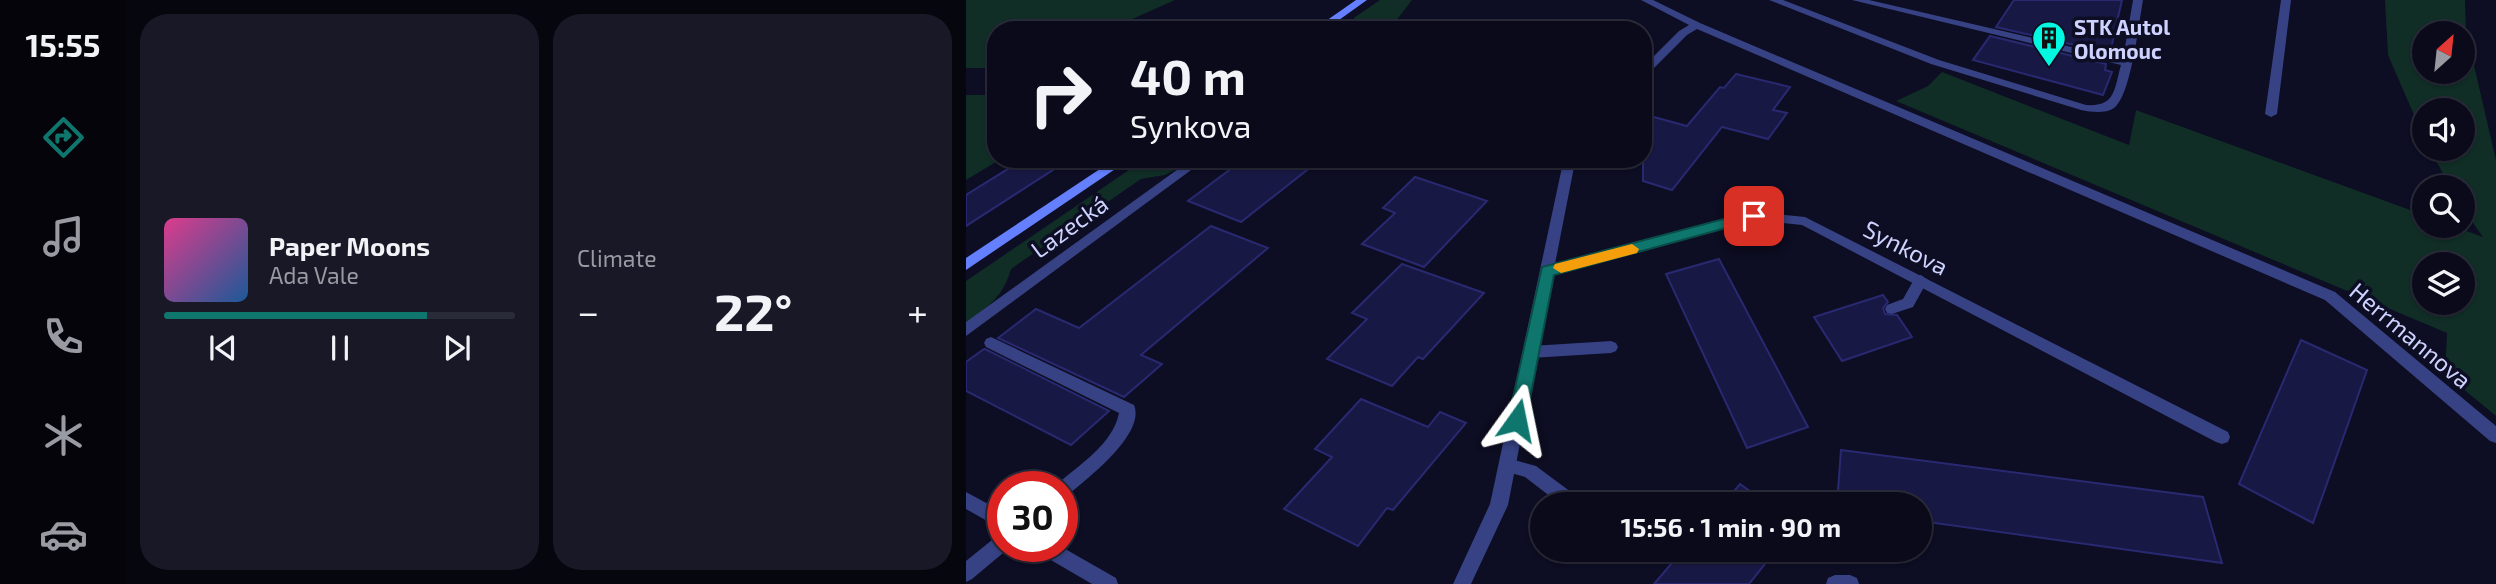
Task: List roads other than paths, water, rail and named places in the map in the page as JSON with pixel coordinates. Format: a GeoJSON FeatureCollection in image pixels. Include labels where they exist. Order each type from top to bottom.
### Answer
{"type":"FeatureCollection","features":[{"type":"Feature","properties":{"kind":"main road"},"geometry":{"type":"LineString","coordinates":[[1339,21],[1362,0]]}},
{"type":"Feature","properties":{"kind":"main road","name":"Lazecká"},"geometry":{"type":"LineString","coordinates":[[966,265],[1111,168]]}},
{"type":"Feature","properties":{"kind":"street","name":"Herrmannova"},"geometry":{"type":"LineString","coordinates":[[1646,0],[1696,25],[2330,296],[2496,436]]}},
{"type":"Feature","properties":{"kind":"street"},"geometry":{"type":"LineString","coordinates":[[1774,0],[1935,62],[2085,108],[2100,109],[2111,105],[2118,94],[2127,63],[2138,0]]}},
{"type":"Feature","properties":{"kind":"street"},"geometry":{"type":"LineString","coordinates":[[1857,0],[2127,63]]}},
{"type":"Feature","properties":{"kind":"street"},"geometry":{"type":"LineString","coordinates":[[2271,114],[2286,0]]}},
{"type":"Feature","properties":{"kind":"street"},"geometry":{"type":"LineString","coordinates":[[1652,64],[1696,25]]}},
{"type":"Feature","properties":{"kind":"street","name":"Lazecká"},"geometry":{"type":"LineString","coordinates":[[966,330],[1188,168]]}},
{"type":"Feature","properties":{"kind":"street"},"geometry":{"type":"LineString","coordinates":[[1462,584],[1499,505],[1568,168]]}},
{"type":"Feature","properties":{"kind":"street","name":"Synkova"},"geometry":{"type":"LineString","coordinates":[[1547,271],[1754,216],[1805,220],[2222,437]]}},
{"type":"Feature","properties":{"kind":"street"},"geometry":{"type":"LineString","coordinates":[[1892,309],[1908,303],[1921,280]]}},
{"type":"Feature","properties":{"kind":"street"},"geometry":{"type":"LineString","coordinates":[[991,343],[1128,410],[1128,420],[1114,440],[1078,475]]}},
{"type":"Feature","properties":{"kind":"street"},"geometry":{"type":"LineString","coordinates":[[1531,352],[1611,347]]}},
{"type":"Feature","properties":{"kind":"street"},"geometry":{"type":"LineString","coordinates":[[1507,465],[1530,471],[1557,492]]}},
{"type":"Feature","properties":{"kind":"street"},"geometry":{"type":"LineString","coordinates":[[966,499],[987,512]]}},
{"type":"Feature","properties":{"kind":"street"},"geometry":{"type":"LineString","coordinates":[[966,573],[987,555]]}},
{"type":"Feature","properties":{"kind":"street"},"geometry":{"type":"LineString","coordinates":[[1071,562],[1109,584]]}},
{"type":"Feature","properties":{"kind":"street"},"geometry":{"type":"LineString","coordinates":[[1835,584],[1850,584]]}},
{"type":"Feature","properties":{"kind":"place","name":"STK Autol Olomouc"},"geometry":{"type":"Point","coordinates":[2049,68]}}]}
